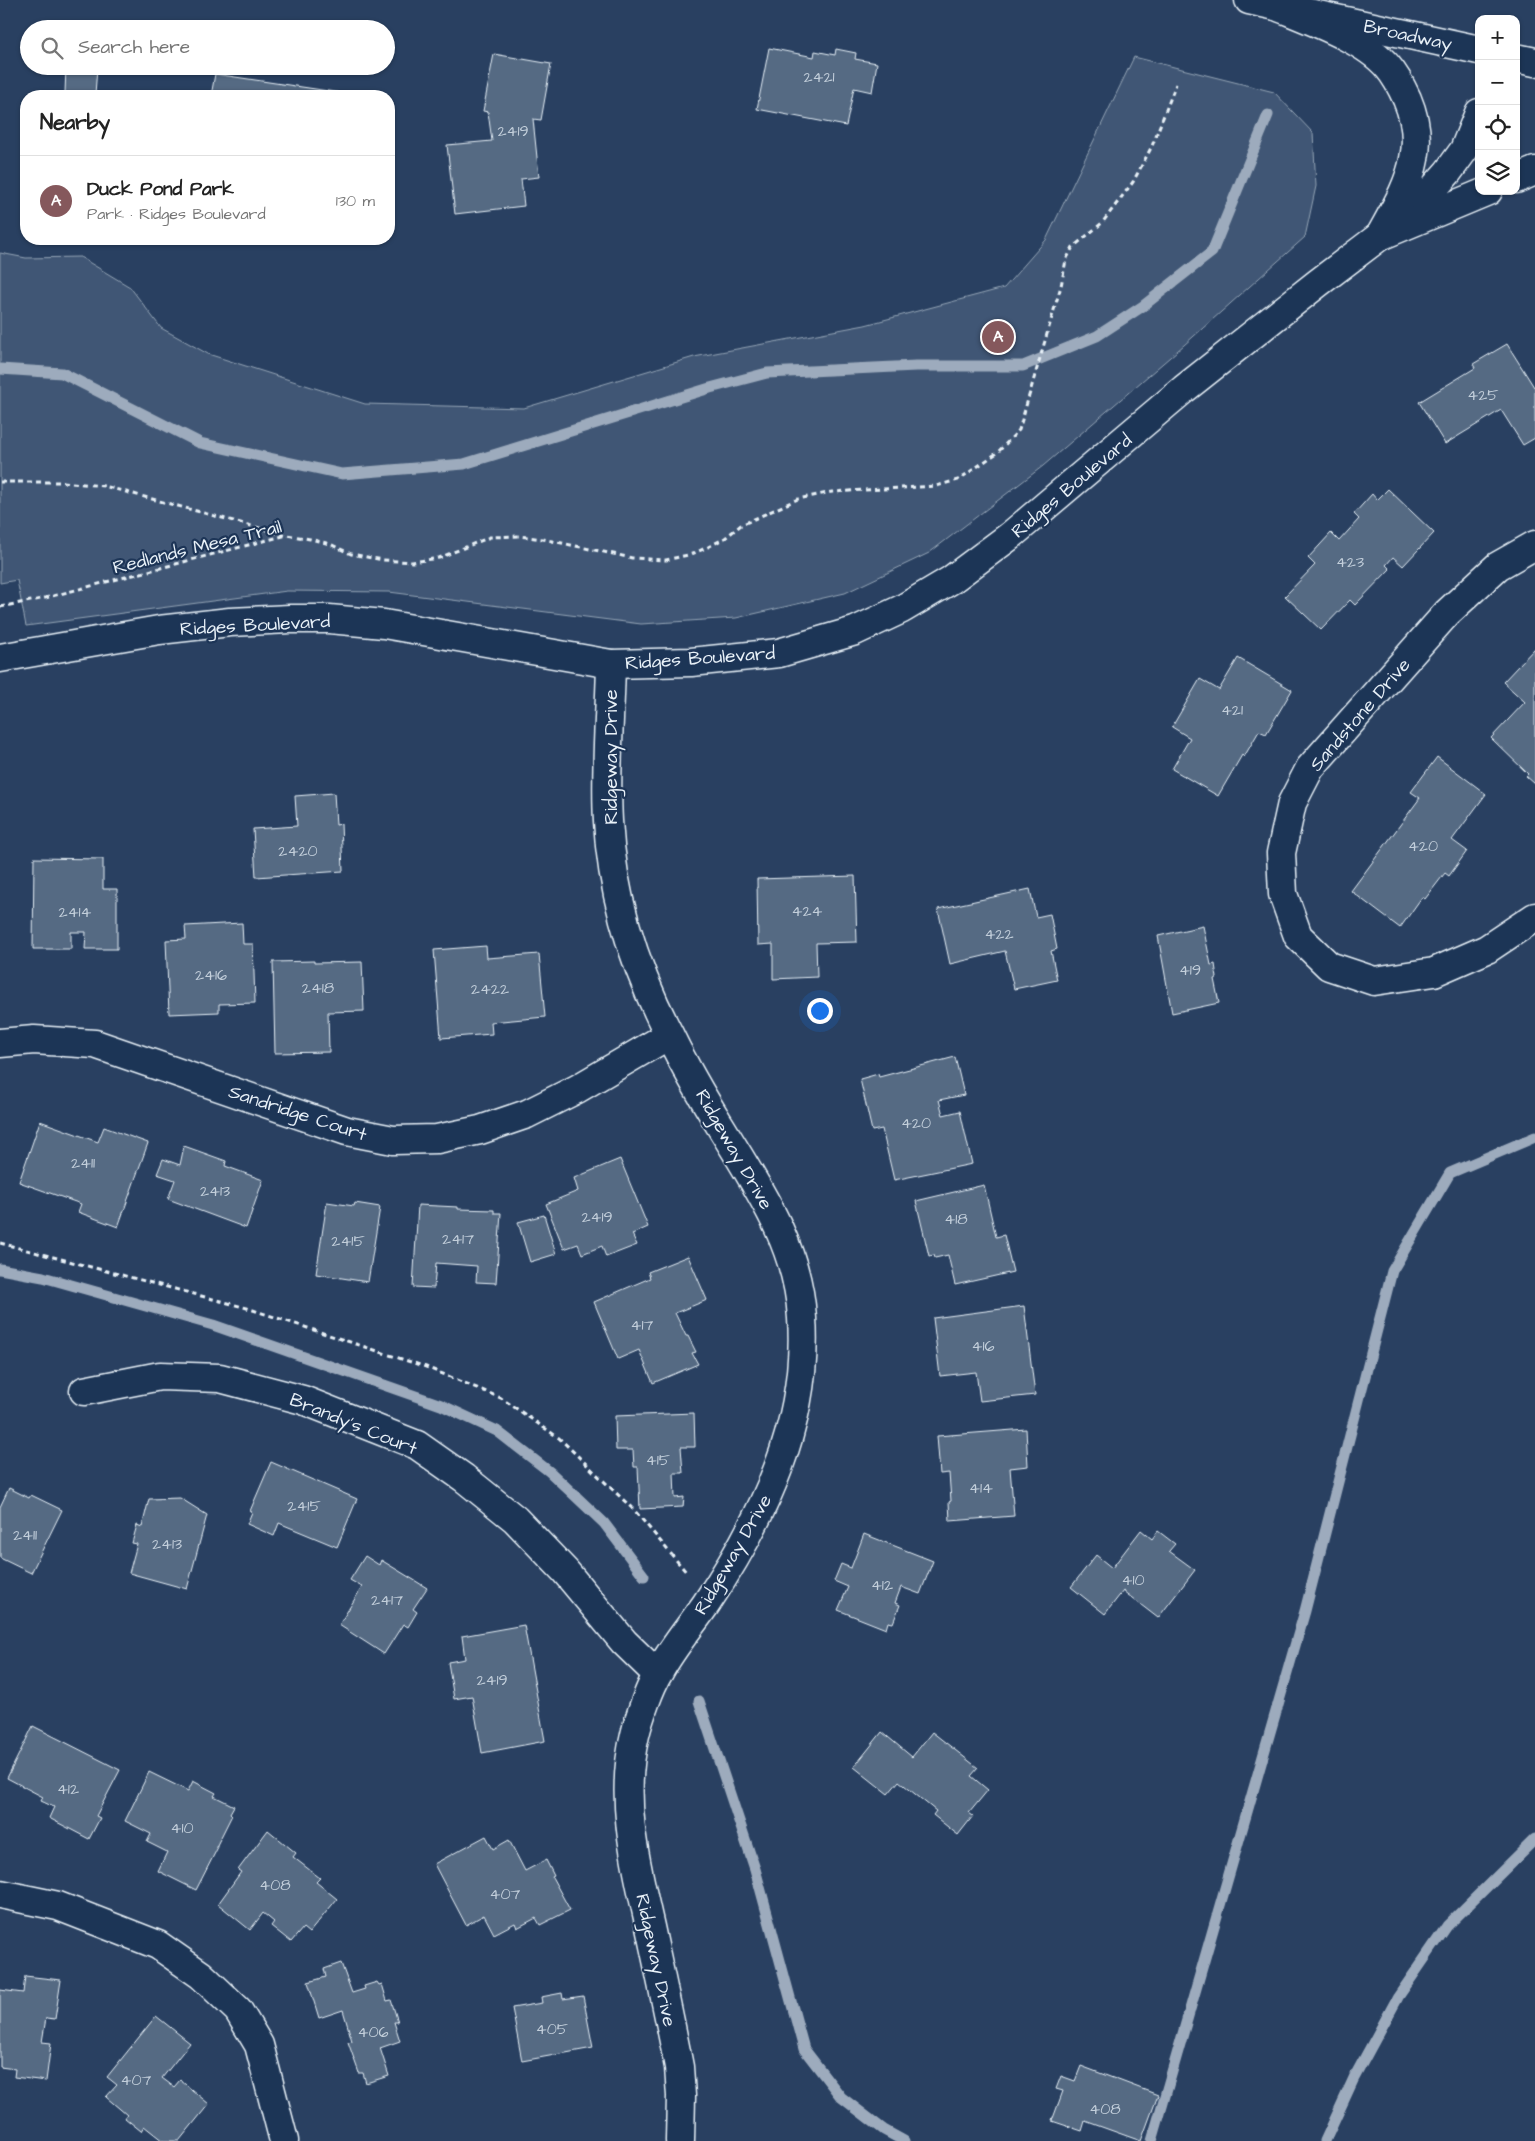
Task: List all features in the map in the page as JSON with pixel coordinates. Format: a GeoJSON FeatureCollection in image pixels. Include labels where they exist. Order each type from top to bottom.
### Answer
{"type":"FeatureCollection","features":[{"type":"Feature","properties":{"kind":"street","name":"Broadway"},"geometry":{"type":"LineString","coordinates":[[1261,3],[1475,49]]}},
{"type":"Feature","properties":{"kind":"street"},"geometry":{"type":"LineString","coordinates":[[1261,3],[1334,30],[1370,52],[1387,66],[1403,89],[1412,110],[1416,132],[1414,159],[1405,190],[1380,236]]}},
{"type":"Feature","properties":{"kind":"street"},"geometry":{"type":"LineString","coordinates":[[1520,59],[1535,62]]}},
{"type":"Feature","properties":{"kind":"street","name":"Ridges Boulevard"},"geometry":{"type":"LineString","coordinates":[[0,658],[159,630],[230,622],[329,619],[384,624],[611,664],[691,662],[779,653],[855,631],[902,609],[951,580],[1010,536],[1184,389],[1380,236],[1433,189],[1448,172],[1464,150],[1475,123]]}},
{"type":"Feature","properties":{"kind":"street"},"geometry":{"type":"LineString","coordinates":[[1520,177],[1535,171]]}},
{"type":"Feature","properties":{"kind":"street"},"geometry":{"type":"LineString","coordinates":[[1380,236],[1478,195]]}},
{"type":"Feature","properties":{"kind":"street","name":"Sandstone Drive"},"geometry":{"type":"LineString","coordinates":[[1535,546],[1498,566],[1447,613],[1310,768],[1292,803],[1281,854],[1283,894],[1298,936],[1329,966],[1374,981],[1434,972],[1487,949],[1535,917]]}},
{"type":"Feature","properties":{"kind":"street","name":"Ridgeway Drive"},"geometry":{"type":"LineString","coordinates":[[611,664],[608,821],[623,920],[640,970],[669,1035],[721,1126],[754,1178],[778,1224],[794,1267],[802,1321],[801,1362],[796,1408],[783,1457],[751,1530],[708,1601],[657,1674],[635,1734],[630,1768],[629,1808],[633,1850],[679,2067],[682,2096],[680,2141]]}},
{"type":"Feature","properties":{"kind":"street","name":"Sandridge Court"},"geometry":{"type":"LineString","coordinates":[[0,1043],[34,1040],[95,1044],[347,1131],[393,1140],[437,1139],[480,1130],[527,1114],[577,1089],[669,1035]]}},
{"type":"Feature","properties":{"kind":"street","name":"Brandy's Court"},"geometry":{"type":"LineString","coordinates":[[84,1392],[160,1376],[220,1378],[303,1400],[417,1445],[464,1478],[515,1519],[565,1571],[624,1642],[657,1674]]}},
{"type":"Feature","properties":{"kind":"street"},"geometry":{"type":"LineString","coordinates":[[0,1894],[58,1906],[158,1945],[201,1975],[238,2010],[259,2045],[284,2141]]}},
{"type":"Feature","properties":{"kind":"path","name":"Redlands Mesa Trail"},"geometry":{"type":"LineString","coordinates":[[0,607],[41,599],[287,535],[330,544],[351,554],[383,560],[412,562],[439,558],[490,537],[519,536],[563,542],[632,558],[666,560],[692,554],[708,547],[725,538],[741,525],[798,499],[832,492],[936,486],[958,480],[997,453],[1019,430],[1061,286],[1066,260],[1073,247],[1102,223],[1133,182],[1152,146],[1176,84]]}},
{"type":"Feature","properties":{"kind":"path"},"geometry":{"type":"LineString","coordinates":[[0,482],[62,482],[104,486],[287,535]]}},
{"type":"Feature","properties":{"kind":"path"},"geometry":{"type":"LineString","coordinates":[[0,1243],[247,1308],[426,1367],[500,1398],[559,1438],[635,1511],[669,1550],[708,1601]]}},
{"type":"Feature","properties":{"kind":"shaded area"},"geometry":{"type":"Polygon","coordinates":[[[1134,57],[1274,92],[1313,133],[1316,186],[1305,237],[1184,345],[1043,466],[929,553],[845,593],[736,618],[641,624],[389,592],[287,591],[26,626],[17,580],[0,583],[0,253],[26,258],[80,257],[130,287],[161,328],[208,354],[365,404],[524,408],[694,357],[865,325],[1004,288],[1046,240],[1134,57]]]}},
{"type":"Feature","properties":{"kind":"building"},"geometry":{"type":"Polygon","coordinates":[[[769,48],[814,57],[815,51],[835,55],[836,49],[856,53],[855,59],[877,63],[872,92],[854,88],[846,126],[757,109],[769,48]]]}},
{"type":"Feature","properties":{"kind":"building"},"geometry":{"type":"Polygon","coordinates":[[[494,54],[551,64],[541,120],[533,119],[539,177],[521,179],[524,206],[455,214],[447,145],[492,141],[488,112],[483,111],[494,54]]]}},
{"type":"Feature","properties":{"kind":"building"},"geometry":{"type":"Polygon","coordinates":[[[66,75],[96,75],[95,90],[65,90],[66,75]]]}},
{"type":"Feature","properties":{"kind":"building"},"geometry":{"type":"Polygon","coordinates":[[[215,75],[222,75],[322,90],[212,90],[215,75]]]}},
{"type":"Feature","properties":{"kind":"building"},"geometry":{"type":"Polygon","coordinates":[[[1507,344],[1535,386],[1535,438],[1523,445],[1501,410],[1445,444],[1419,402],[1475,368],[1473,364],[1507,344]]]}},
{"type":"Feature","properties":{"kind":"building"},"geometry":{"type":"Polygon","coordinates":[[[1388,489],[1434,533],[1403,566],[1393,557],[1386,565],[1390,569],[1355,605],[1350,600],[1321,630],[1285,596],[1315,565],[1308,558],[1331,533],[1339,541],[1359,519],[1354,514],[1372,494],[1377,500],[1388,489]]]}},
{"type":"Feature","properties":{"kind":"building"},"geometry":{"type":"Polygon","coordinates":[[[1535,648],[1535,784],[1526,776],[1528,774],[1491,738],[1525,702],[1503,682],[1535,648]]]}},
{"type":"Feature","properties":{"kind":"building"},"geometry":{"type":"Polygon","coordinates":[[[1238,658],[1292,690],[1266,734],[1259,731],[1244,757],[1242,755],[1218,796],[1172,769],[1190,738],[1172,727],[1200,679],[1219,690],[1238,658]]]}},
{"type":"Feature","properties":{"kind":"building"},"geometry":{"type":"Polygon","coordinates":[[[1437,757],[1486,794],[1452,840],[1467,851],[1449,876],[1445,873],[1425,899],[1422,897],[1400,928],[1351,891],[1420,798],[1411,792],[1437,757]]]}},
{"type":"Feature","properties":{"kind":"building"},"geometry":{"type":"Polygon","coordinates":[[[334,793],[336,825],[341,824],[343,871],[256,877],[253,829],[297,826],[295,796],[334,793]]]}},
{"type":"Feature","properties":{"kind":"building"},"geometry":{"type":"Polygon","coordinates":[[[34,858],[103,859],[103,889],[117,889],[117,949],[85,949],[86,932],[71,932],[71,949],[33,949],[34,858]]]}},
{"type":"Feature","properties":{"kind":"building"},"geometry":{"type":"Polygon","coordinates":[[[855,876],[857,942],[816,943],[817,977],[773,979],[773,944],[758,945],[757,879],[855,876]]]}},
{"type":"Feature","properties":{"kind":"building"},"geometry":{"type":"Polygon","coordinates":[[[1030,889],[1036,917],[1050,914],[1057,949],[1051,951],[1057,980],[1014,989],[1005,951],[950,964],[938,909],[1030,889]]]}},
{"type":"Feature","properties":{"kind":"building"},"geometry":{"type":"Polygon","coordinates":[[[242,923],[243,944],[253,944],[255,1003],[219,1004],[219,1012],[169,1014],[166,940],[186,939],[185,926],[242,923]]]}},
{"type":"Feature","properties":{"kind":"building"},"geometry":{"type":"Polygon","coordinates":[[[1203,926],[1211,965],[1215,964],[1217,978],[1214,979],[1219,1003],[1172,1013],[1158,936],[1203,926]]]}},
{"type":"Feature","properties":{"kind":"building"},"geometry":{"type":"Polygon","coordinates":[[[486,946],[487,958],[539,954],[545,1017],[491,1022],[492,1034],[441,1038],[434,950],[486,946]]]}},
{"type":"Feature","properties":{"kind":"building"},"geometry":{"type":"Polygon","coordinates":[[[314,961],[314,963],[362,962],[364,1011],[328,1012],[329,1052],[275,1053],[273,962],[314,961]]]}},
{"type":"Feature","properties":{"kind":"building"},"geometry":{"type":"Polygon","coordinates":[[[955,1057],[964,1095],[939,1100],[943,1115],[960,1111],[972,1164],[894,1180],[882,1129],[872,1131],[860,1079],[878,1074],[879,1077],[955,1057]]]}},
{"type":"Feature","properties":{"kind":"building"},"geometry":{"type":"Polygon","coordinates":[[[40,1121],[98,1142],[104,1127],[148,1143],[118,1227],[78,1212],[81,1204],[19,1182],[40,1121]]]}},
{"type":"Feature","properties":{"kind":"building"},"geometry":{"type":"Polygon","coordinates":[[[184,1146],[226,1161],[225,1166],[263,1180],[246,1228],[168,1199],[175,1180],[157,1174],[163,1159],[180,1165],[184,1146]]]}},
{"type":"Feature","properties":{"kind":"building"},"geometry":{"type":"Polygon","coordinates":[[[620,1159],[648,1227],[632,1234],[637,1245],[606,1257],[602,1246],[582,1254],[578,1244],[564,1249],[546,1204],[578,1191],[574,1178],[620,1159]]]}},
{"type":"Feature","properties":{"kind":"building"},"geometry":{"type":"Polygon","coordinates":[[[984,1185],[996,1237],[1004,1235],[1013,1272],[955,1285],[948,1255],[935,1258],[934,1255],[929,1256],[916,1201],[984,1185]]]}},
{"type":"Feature","properties":{"kind":"building"},"geometry":{"type":"Polygon","coordinates":[[[327,1202],[354,1206],[355,1203],[380,1207],[368,1282],[316,1274],[327,1202]]]}},
{"type":"Feature","properties":{"kind":"building"},"geometry":{"type":"Polygon","coordinates":[[[418,1205],[494,1210],[494,1213],[501,1213],[496,1283],[476,1282],[477,1266],[436,1263],[434,1288],[413,1287],[418,1205]]]}},
{"type":"Feature","properties":{"kind":"building"},"geometry":{"type":"Polygon","coordinates":[[[544,1215],[556,1254],[530,1262],[518,1222],[544,1215]]]}},
{"type":"Feature","properties":{"kind":"building"},"geometry":{"type":"Polygon","coordinates":[[[688,1256],[707,1300],[675,1313],[696,1352],[692,1353],[698,1364],[653,1383],[639,1350],[618,1359],[594,1302],[650,1278],[648,1272],[688,1256]]]}},
{"type":"Feature","properties":{"kind":"building"},"geometry":{"type":"Polygon","coordinates":[[[1024,1306],[1035,1395],[980,1401],[976,1372],[940,1376],[933,1318],[1024,1306]]]}},
{"type":"Feature","properties":{"kind":"building"},"geometry":{"type":"Polygon","coordinates":[[[694,1413],[695,1447],[681,1447],[683,1473],[674,1473],[675,1498],[684,1497],[683,1507],[640,1509],[638,1467],[634,1467],[633,1450],[616,1450],[615,1416],[694,1413]]]}},
{"type":"Feature","properties":{"kind":"building"},"geometry":{"type":"Polygon","coordinates":[[[1026,1429],[1028,1466],[1010,1468],[1014,1516],[950,1521],[949,1473],[940,1474],[937,1436],[1026,1429]]]}},
{"type":"Feature","properties":{"kind":"building"},"geometry":{"type":"Polygon","coordinates":[[[271,1462],[357,1499],[337,1547],[279,1523],[274,1536],[247,1524],[252,1512],[250,1511],[271,1462]]]}},
{"type":"Feature","properties":{"kind":"building"},"geometry":{"type":"Polygon","coordinates":[[[9,1488],[29,1498],[31,1495],[62,1510],[31,1573],[0,1558],[0,1507],[9,1488]]]}},
{"type":"Feature","properties":{"kind":"building"},"geometry":{"type":"Polygon","coordinates":[[[180,1498],[207,1515],[187,1589],[129,1573],[137,1544],[132,1543],[137,1525],[142,1527],[149,1499],[180,1498]]]}},
{"type":"Feature","properties":{"kind":"building"},"geometry":{"type":"Polygon","coordinates":[[[1141,1530],[1152,1539],[1158,1531],[1175,1544],[1169,1551],[1195,1570],[1158,1618],[1123,1591],[1105,1614],[1071,1587],[1096,1555],[1112,1568],[1141,1530]]]}},
{"type":"Feature","properties":{"kind":"building"},"geometry":{"type":"Polygon","coordinates":[[[864,1534],[933,1561],[920,1594],[901,1587],[895,1603],[900,1605],[893,1623],[888,1622],[886,1629],[838,1610],[848,1587],[834,1581],[841,1564],[851,1568],[864,1534]]]}},
{"type":"Feature","properties":{"kind":"building"},"geometry":{"type":"Polygon","coordinates":[[[365,1556],[379,1565],[381,1560],[427,1588],[413,1609],[417,1612],[408,1627],[403,1624],[384,1654],[339,1625],[362,1587],[350,1580],[365,1556]]]}},
{"type":"Feature","properties":{"kind":"building"},"geometry":{"type":"Polygon","coordinates":[[[524,1625],[545,1741],[482,1753],[472,1696],[454,1699],[448,1662],[465,1659],[462,1636],[524,1625]]]}},
{"type":"Feature","properties":{"kind":"building"},"geometry":{"type":"Polygon","coordinates":[[[33,1726],[120,1770],[96,1816],[100,1818],[89,1839],[49,1818],[54,1807],[41,1801],[43,1797],[7,1778],[33,1726]]]}},
{"type":"Feature","properties":{"kind":"building"},"geometry":{"type":"Polygon","coordinates":[[[882,1732],[912,1757],[932,1732],[978,1768],[971,1776],[988,1790],[969,1813],[973,1816],[958,1835],[933,1815],[936,1811],[899,1781],[888,1794],[854,1767],[882,1732]]]}},
{"type":"Feature","properties":{"kind":"building"},"geometry":{"type":"Polygon","coordinates":[[[149,1772],[188,1791],[193,1781],[216,1793],[214,1796],[234,1806],[230,1813],[232,1815],[216,1847],[218,1847],[196,1890],[158,1871],[167,1852],[147,1842],[151,1834],[125,1821],[149,1772]]]}},
{"type":"Feature","properties":{"kind":"building"},"geometry":{"type":"Polygon","coordinates":[[[268,1830],[296,1853],[293,1857],[320,1878],[316,1882],[337,1899],[309,1933],[303,1928],[291,1942],[271,1926],[274,1922],[263,1913],[250,1930],[218,1904],[241,1872],[238,1870],[268,1830]]]}},
{"type":"Feature","properties":{"kind":"building"},"geometry":{"type":"Polygon","coordinates":[[[486,1836],[493,1849],[509,1840],[525,1871],[546,1860],[554,1876],[552,1877],[570,1910],[540,1925],[536,1918],[517,1928],[515,1923],[494,1934],[484,1915],[466,1925],[434,1864],[486,1836]]]}},
{"type":"Feature","properties":{"kind":"building"},"geometry":{"type":"Polygon","coordinates":[[[341,1963],[352,1993],[365,1989],[364,1986],[377,1982],[379,1985],[382,1984],[387,2001],[391,2000],[398,2022],[394,2022],[400,2041],[380,2048],[389,2076],[366,2083],[363,2073],[359,2073],[348,2042],[352,2041],[343,2010],[319,2018],[308,1982],[326,1977],[324,1969],[341,1963]]]}},
{"type":"Feature","properties":{"kind":"building"},"geometry":{"type":"Polygon","coordinates":[[[25,1976],[61,1980],[55,2019],[46,2018],[42,2042],[51,2043],[46,2081],[14,2077],[15,2069],[0,2067],[0,1990],[23,1993],[25,1976]]]}},
{"type":"Feature","properties":{"kind":"building"},"geometry":{"type":"Polygon","coordinates":[[[562,1993],[563,1999],[583,1996],[593,2048],[522,2061],[512,2008],[542,2003],[541,1997],[562,1993]]]}},
{"type":"Feature","properties":{"kind":"building"},"geometry":{"type":"Polygon","coordinates":[[[156,2016],[190,2043],[162,2078],[174,2087],[180,2080],[209,2104],[179,2141],[163,2141],[144,2126],[141,2131],[125,2118],[127,2115],[106,2097],[117,2085],[107,2077],[156,2016]]]}},
{"type":"Feature","properties":{"kind":"building"},"geometry":{"type":"Polygon","coordinates":[[[1081,2066],[1158,2095],[1141,2141],[1085,2121],[1082,2131],[1052,2121],[1063,2091],[1056,2089],[1061,2076],[1075,2081],[1081,2066]]]}},
{"type":"Feature","properties":{"kind":"waterway"},"geometry":{"type":"LineString","coordinates":[[0,369],[62,373],[200,443],[342,474],[464,464],[710,388],[767,373],[916,366],[1023,366],[1097,336],[1143,306],[1212,252],[1268,115]]}},
{"type":"Feature","properties":{"kind":"waterway"},"geometry":{"type":"LineString","coordinates":[[1152,2141],[1305,1611],[1392,1271],[1450,1173],[1535,1137]]}},
{"type":"Feature","properties":{"kind":"waterway"},"geometry":{"type":"LineString","coordinates":[[0,1269],[43,1277],[213,1325],[441,1405],[497,1431],[550,1472],[604,1523],[644,1576]]}},
{"type":"Feature","properties":{"kind":"waterway"},"geometry":{"type":"LineString","coordinates":[[699,1701],[755,1869],[804,2049],[841,2097],[884,2130],[904,2141]]}},
{"type":"Feature","properties":{"kind":"waterway"},"geometry":{"type":"LineString","coordinates":[[1325,2141],[1354,2078],[1398,1997],[1447,1926],[1535,1839]]}},
{"type":"Feature","properties":{"kind":"place","name":"Duck Pond Park"},"geometry":{"type":"Point","coordinates":[998,337]}}]}
